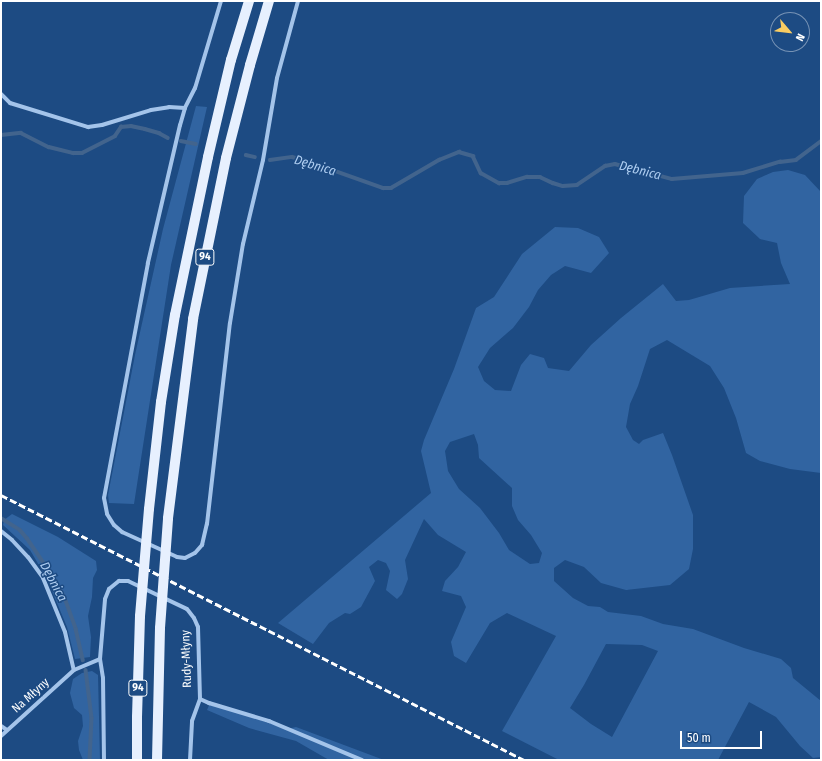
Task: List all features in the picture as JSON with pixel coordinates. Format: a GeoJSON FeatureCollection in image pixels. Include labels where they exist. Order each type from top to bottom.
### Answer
{"type":"FeatureCollection","features":[{"type":"Feature","properties":{"kind":"main road","name":"94"},"geometry":{"type":"LineString","coordinates":[[137,760],[136,717],[140,616],[149,509],[161,402],[175,314],[208,157],[232,60],[249,1]]}},
{"type":"Feature","properties":{"kind":"main road","name":"94"},"geometry":{"type":"LineString","coordinates":[[157,760],[160,628],[168,518],[182,401],[197,296],[226,158],[250,65],[269,1]]}},
{"type":"Feature","properties":{"kind":"street"},"geometry":{"type":"LineString","coordinates":[[221,1],[195,88],[184,108],[148,264],[104,498],[107,514],[114,525],[122,532],[177,557],[185,558],[194,553],[202,545],[207,524],[230,324],[237,280],[263,160],[277,78],[298,1]]}},
{"type":"Feature","properties":{"kind":"street"},"geometry":{"type":"LineString","coordinates":[[1,94],[10,103],[88,127],[102,125],[151,110],[169,107],[184,108]]}},
{"type":"Feature","properties":{"kind":"street"},"geometry":{"type":"LineString","coordinates":[[1,531],[28,557],[43,578],[65,632],[74,670],[100,659],[103,678],[104,760]]}},
{"type":"Feature","properties":{"kind":"street","name":"Rudy-Młyny"},"geometry":{"type":"LineString","coordinates":[[100,659],[105,599],[109,589],[119,581],[128,581],[187,609],[194,618],[198,627],[200,699],[269,721],[362,760]]}},
{"type":"Feature","properties":{"kind":"street","name":"Na Młyny"},"geometry":{"type":"LineString","coordinates":[[1,736],[74,670]]}},
{"type":"Feature","properties":{"kind":"street"},"geometry":{"type":"LineString","coordinates":[[190,760],[192,721],[200,699]]}},
{"type":"Feature","properties":{"kind":"street"},"geometry":{"type":"LineString","coordinates":[[1,726],[7,730]]}},
{"type":"Feature","properties":{"kind":"shaded area"},"geometry":{"type":"Polygon","coordinates":[[[196,106],[207,107],[171,265],[134,504],[109,503],[108,495],[135,355],[163,229],[196,106]]]}},
{"type":"Feature","properties":{"kind":"shaded area"},"geometry":{"type":"Polygon","coordinates":[[[788,170],[805,175],[821,192],[821,473],[790,469],[760,461],[746,453],[736,418],[724,388],[710,366],[667,340],[650,349],[638,386],[630,404],[626,427],[633,440],[639,444],[643,440],[663,433],[693,515],[693,549],[689,569],[670,585],[626,590],[601,583],[584,567],[565,560],[554,568],[554,581],[573,598],[588,606],[600,607],[608,612],[641,616],[663,624],[693,629],[744,648],[781,659],[791,668],[793,678],[821,701],[821,757],[813,758],[800,746],[776,717],[749,702],[718,760],[559,760],[502,731],[556,636],[507,613],[490,623],[466,663],[454,656],[451,642],[466,607],[461,596],[442,591],[445,581],[458,567],[466,552],[438,535],[424,519],[405,560],[408,579],[402,594],[397,599],[386,590],[390,571],[386,563],[378,560],[369,567],[375,581],[361,607],[350,614],[345,613],[329,623],[313,644],[278,623],[431,493],[421,451],[424,440],[454,369],[476,308],[494,297],[522,254],[555,227],[578,228],[599,237],[609,253],[591,273],[565,266],[551,275],[538,290],[529,307],[513,328],[490,348],[478,367],[484,381],[495,390],[511,391],[521,365],[530,354],[544,358],[548,368],[569,371],[591,345],[621,318],[663,284],[676,301],[689,300],[730,288],[790,284],[781,263],[777,243],[760,239],[743,223],[744,196],[757,179],[773,172],[788,170]],[[474,434],[450,442],[445,451],[448,471],[459,489],[480,508],[499,533],[509,550],[530,564],[539,563],[542,553],[531,535],[518,520],[512,506],[512,488],[479,458],[478,445],[474,434]],[[606,644],[570,708],[591,724],[612,737],[658,651],[642,645],[606,644]]]}},
{"type":"Feature","properties":{"kind":"shaded area"},"geometry":{"type":"Polygon","coordinates":[[[12,514],[58,537],[96,561],[97,570],[93,578],[92,597],[88,616],[91,637],[90,657],[75,659],[67,627],[47,579],[30,550],[3,525],[4,520],[12,514]]]}},
{"type":"Feature","properties":{"kind":"shaded area"},"geometry":{"type":"Polygon","coordinates":[[[92,671],[98,675],[100,760],[83,760],[79,750],[78,741],[83,726],[82,715],[74,708],[70,693],[73,679],[82,673],[92,671]]]}},
{"type":"Feature","properties":{"kind":"shaded area"},"geometry":{"type":"Polygon","coordinates":[[[210,703],[287,729],[296,727],[384,760],[329,760],[296,741],[249,728],[207,710],[210,703]]]}},
{"type":"Feature","properties":{"kind":"waterway","name":"Dębnica"},"geometry":{"type":"LineString","coordinates":[[1,135],[21,133],[49,147],[73,153],[82,153],[115,136],[121,127],[131,126],[145,129],[159,133],[168,138]]}},
{"type":"Feature","properties":{"kind":"waterway","name":"Dębnica"},"geometry":{"type":"LineString","coordinates":[[181,141],[196,144]]}},
{"type":"Feature","properties":{"kind":"waterway","name":"Dębnica"},"geometry":{"type":"LineString","coordinates":[[270,160],[292,157],[383,188],[391,188],[439,160],[459,152],[473,156],[481,173],[499,183],[507,183],[527,177],[540,177],[563,186],[577,185],[605,166],[615,164],[672,179],[743,173],[780,162],[796,160],[821,141]]}},
{"type":"Feature","properties":{"kind":"waterway","name":"Dębnica"},"geometry":{"type":"LineString","coordinates":[[246,155],[255,157]]}},
{"type":"Feature","properties":{"kind":"waterway","name":"Dębnica"},"geometry":{"type":"LineString","coordinates":[[1,518],[20,530],[54,578],[65,598],[76,629],[83,660]]}},
{"type":"Feature","properties":{"kind":"waterway","name":"Dębnica"},"geometry":{"type":"LineString","coordinates":[[86,670],[92,718],[90,760]]}},
{"type":"Feature","properties":{"kind":"railway"},"geometry":{"type":"LineString","coordinates":[[1,495],[524,760]]}}]}
